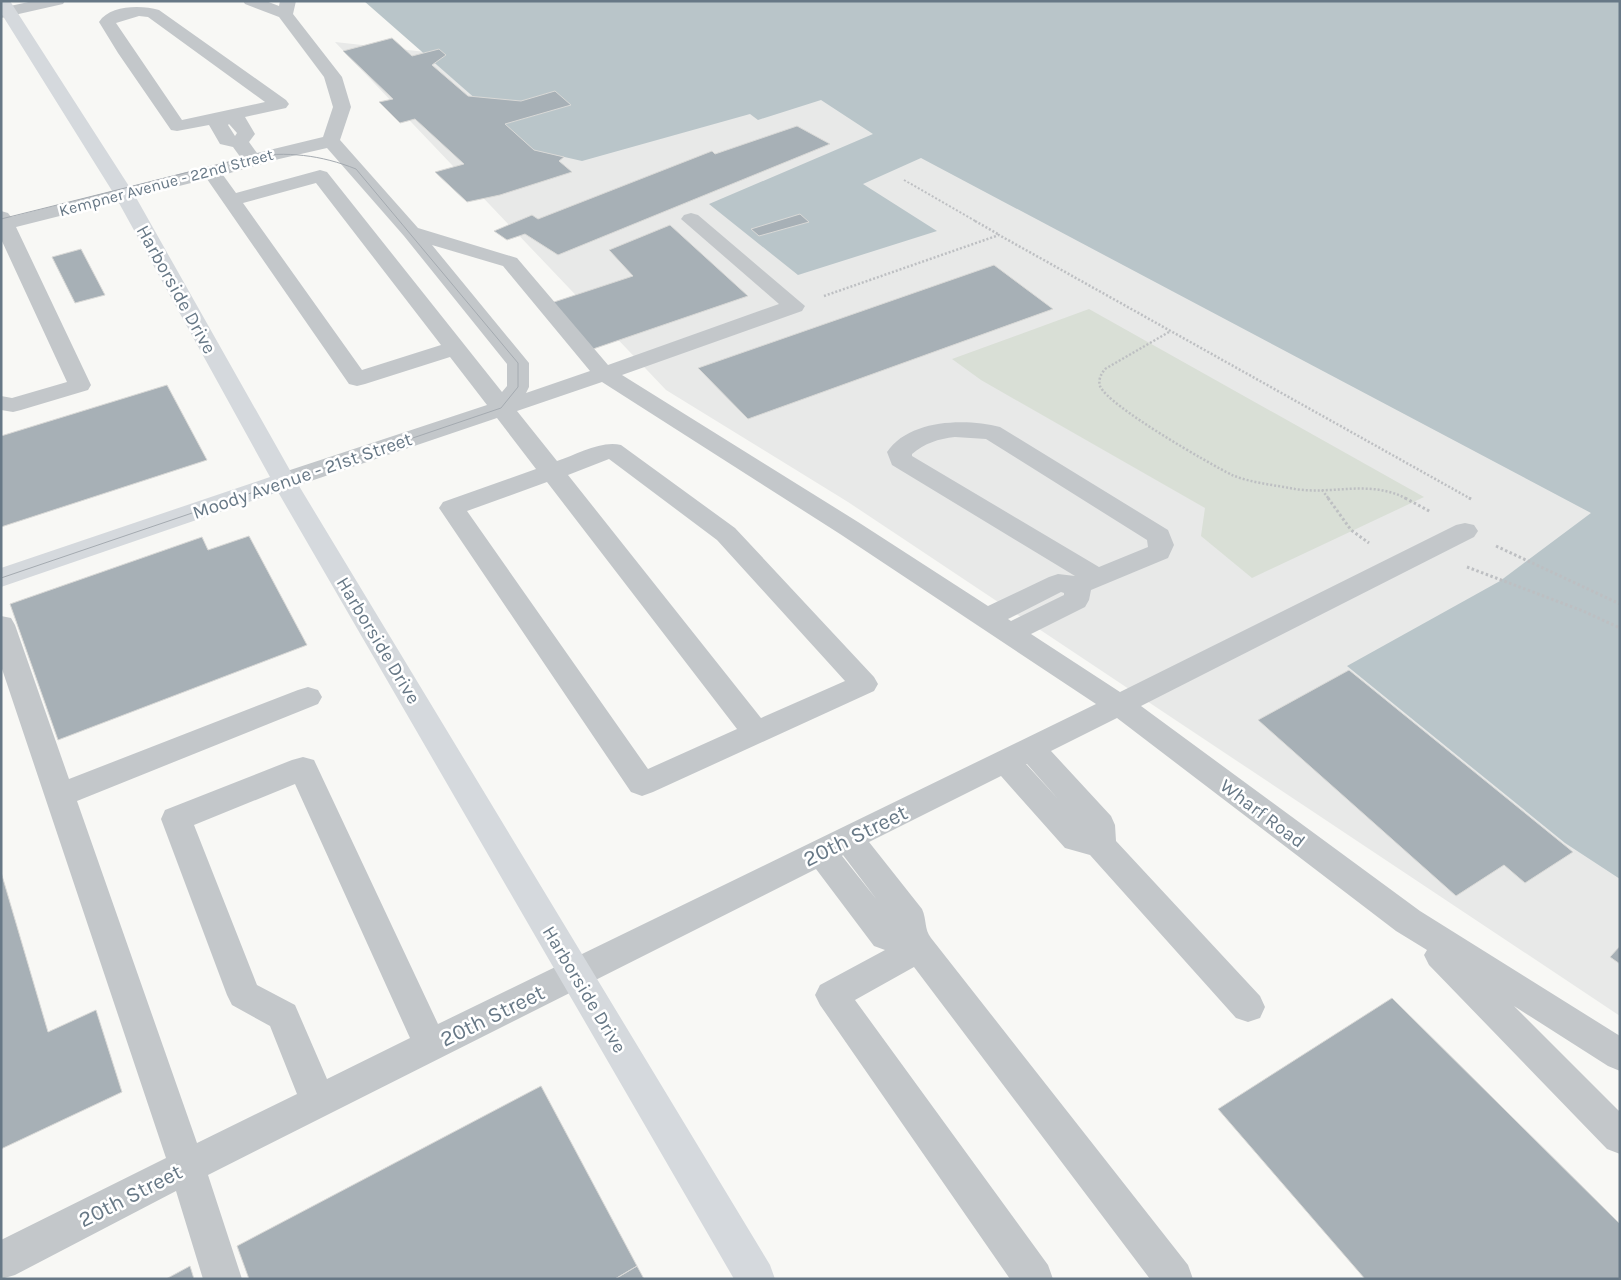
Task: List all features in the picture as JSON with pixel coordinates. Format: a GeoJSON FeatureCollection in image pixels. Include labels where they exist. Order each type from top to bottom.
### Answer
{"type":"FeatureCollection","features":[{"type":"Feature","properties":{"kind":"main road","name":"Harborside Drive"},"geometry":{"type":"LineString","coordinates":[[4,9],[124,194],[284,481],[756,1279]]}},
{"type":"Feature","properties":{"kind":"main road","name":"Moody Avenue - 21st Street"},"geometry":{"type":"LineString","coordinates":[[1,578],[284,481]]}},
{"type":"Feature","properties":{"kind":"street"},"geometry":{"type":"LineString","coordinates":[[4,9],[56,1]]}},
{"type":"Feature","properties":{"kind":"street"},"geometry":{"type":"LineString","coordinates":[[251,1],[286,8],[333,77],[342,107],[331,141],[411,232],[518,363],[518,387],[502,408]]}},
{"type":"Feature","properties":{"kind":"street"},"geometry":{"type":"LineString","coordinates":[[224,117],[177,126],[126,53],[108,22],[112,17],[139,11],[153,13],[280,104],[224,117],[218,124],[227,140],[240,142],[252,160]]}},
{"type":"Feature","properties":{"kind":"street","name":"Kempner Avenue - 22nd Street"},"geometry":{"type":"LineString","coordinates":[[2,222],[124,194],[331,141]]}},
{"type":"Feature","properties":{"kind":"street"},"geometry":{"type":"LineString","coordinates":[[212,172],[357,379],[454,348]]}},
{"type":"Feature","properties":{"kind":"street"},"geometry":{"type":"LineString","coordinates":[[232,200],[320,176],[757,733]]}},
{"type":"Feature","properties":{"kind":"street"},"geometry":{"type":"LineString","coordinates":[[691,219],[794,306]]}},
{"type":"Feature","properties":{"kind":"street"},"geometry":{"type":"LineString","coordinates":[[1,403],[13,405],[80,385],[2,222]]}},
{"type":"Feature","properties":{"kind":"street","name":"Wharf Road"},"geometry":{"type":"LineString","coordinates":[[411,232],[510,262],[604,374],[849,528],[1119,704],[1408,921],[1620,1055]]}},
{"type":"Feature","properties":{"kind":"street","name":"Moody Avenue - 21st Street"},"geometry":{"type":"LineString","coordinates":[[284,481],[604,374],[794,306]]}},
{"type":"Feature","properties":{"kind":"street"},"geometry":{"type":"LineString","coordinates":[[988,618],[1058,583],[1088,581],[1159,552],[1161,545],[1159,536],[992,432],[961,429],[932,432],[906,446],[899,452],[901,460],[1088,581]]}},
{"type":"Feature","properties":{"kind":"street"},"geometry":{"type":"LineString","coordinates":[[612,450],[726,534],[864,684],[757,733],[642,784],[452,508],[612,450]]}},
{"type":"Feature","properties":{"kind":"street","name":"20th Street"},"geometry":{"type":"LineString","coordinates":[[1,1261],[187,1166],[1018,755],[1465,531]]}},
{"type":"Feature","properties":{"kind":"street"},"geometry":{"type":"LineString","coordinates":[[1011,633],[1076,600],[1088,581]]}},
{"type":"Feature","properties":{"kind":"street"},"geometry":{"type":"LineString","coordinates":[[1,625],[187,1166],[222,1279]]}},
{"type":"Feature","properties":{"kind":"street"},"geometry":{"type":"LineString","coordinates":[[60,795],[308,697]]}},
{"type":"Feature","properties":{"kind":"street"},"geometry":{"type":"LineString","coordinates":[[1018,755],[1100,826],[1100,845],[1248,1007]]}},
{"type":"Feature","properties":{"kind":"street"},"geometry":{"type":"LineString","coordinates":[[318,1102],[282,1016],[244,995],[176,819],[303,768],[431,1046]]}},
{"type":"Feature","properties":{"kind":"street"},"geometry":{"type":"LineString","coordinates":[[835,845],[886,936],[914,941],[1174,1279]]}},
{"type":"Feature","properties":{"kind":"street","name":"Wharf Road"},"geometry":{"type":"LineString","coordinates":[[1408,921],[1620,1137]]}},
{"type":"Feature","properties":{"kind":"street"},"geometry":{"type":"LineString","coordinates":[[914,941],[832,995],[1034,1279]]}},
{"type":"Feature","properties":{"kind":"path"},"geometry":{"type":"LineString","coordinates":[[904,180],[1170,332],[1494,512],[1465,531]]}},
{"type":"Feature","properties":{"kind":"path"},"geometry":{"type":"LineString","coordinates":[[794,306],[998,235]]}},
{"type":"Feature","properties":{"kind":"path"},"geometry":{"type":"LineString","coordinates":[[1170,332],[1105,370],[1099,382],[1102,391],[1114,403],[1139,420],[1233,475],[1257,482],[1304,490],[1366,487],[1398,494],[1465,531],[1620,604]]}},
{"type":"Feature","properties":{"kind":"path"},"geometry":{"type":"LineString","coordinates":[[1322,490],[1351,530],[1397,565]]}},
{"type":"Feature","properties":{"kind":"path"},"geometry":{"type":"LineString","coordinates":[[1500,581],[1620,628]]}},
{"type":"Feature","properties":{"kind":"shaded area"},"geometry":{"type":"Polygon","coordinates":[[[364,1],[1620,1],[1620,879],[1565,843],[1347,666],[1500,581],[1591,513],[921,158],[863,184],[937,231],[798,275],[709,204],[873,134],[821,100],[758,120],[750,114],[582,161],[534,150],[364,1]]]}},
{"type":"Feature","properties":{"kind":"shaded area"},"geometry":{"type":"Polygon","coordinates":[[[335,42],[1019,117],[1620,478],[1620,1016],[848,502],[666,390],[335,42]]]}},
{"type":"Feature","properties":{"kind":"shaded area"},"geometry":{"type":"Polygon","coordinates":[[[1089,309],[1424,497],[1252,578],[1201,536],[1205,508],[981,380],[952,359],[1089,309]]]}},
{"type":"Feature","properties":{"kind":"building"},"geometry":{"type":"Polygon","coordinates":[[[392,38],[412,56],[439,49],[446,55],[432,65],[468,96],[521,101],[555,91],[571,105],[505,124],[534,150],[564,157],[559,161],[572,172],[500,195],[467,202],[435,172],[464,164],[415,119],[400,123],[379,102],[393,99],[343,51],[392,38]]]}},
{"type":"Feature","properties":{"kind":"building"},"geometry":{"type":"Polygon","coordinates":[[[797,126],[830,144],[558,255],[525,234],[507,240],[494,231],[532,215],[538,219],[712,151],[715,154],[797,126]]]}},
{"type":"Feature","properties":{"kind":"building"},"geometry":{"type":"Polygon","coordinates":[[[800,214],[809,222],[759,236],[751,229],[800,214]]]}},
{"type":"Feature","properties":{"kind":"building"},"geometry":{"type":"Polygon","coordinates":[[[670,225],[748,296],[593,349],[551,303],[633,276],[609,250],[670,225]]]}},
{"type":"Feature","properties":{"kind":"building"},"geometry":{"type":"Polygon","coordinates":[[[81,249],[105,295],[75,303],[52,257],[81,249]]]}},
{"type":"Feature","properties":{"kind":"building"},"geometry":{"type":"Polygon","coordinates":[[[994,265],[1053,309],[748,419],[698,368],[994,265]]]}},
{"type":"Feature","properties":{"kind":"building"},"geometry":{"type":"Polygon","coordinates":[[[167,385],[207,460],[1,527],[1,436],[167,385]]]}},
{"type":"Feature","properties":{"kind":"building"},"geometry":{"type":"Polygon","coordinates":[[[249,536],[307,645],[58,740],[10,604],[202,537],[208,550],[249,536]]]}},
{"type":"Feature","properties":{"kind":"building"},"geometry":{"type":"Polygon","coordinates":[[[1349,670],[1573,852],[1525,883],[1504,865],[1456,896],[1258,720],[1349,670]]]}},
{"type":"Feature","properties":{"kind":"building"},"geometry":{"type":"Polygon","coordinates":[[[1,872],[48,1032],[96,1010],[122,1092],[1,1149],[1,872]]]}},
{"type":"Feature","properties":{"kind":"building"},"geometry":{"type":"Polygon","coordinates":[[[1620,946],[1620,964],[1610,957],[1620,946]]]}},
{"type":"Feature","properties":{"kind":"building"},"geometry":{"type":"Polygon","coordinates":[[[1392,998],[1620,1224],[1620,1279],[1365,1279],[1218,1109],[1392,998]]]}},
{"type":"Feature","properties":{"kind":"building"},"geometry":{"type":"Polygon","coordinates":[[[541,1086],[637,1266],[615,1279],[249,1279],[237,1246],[541,1086]]]}},
{"type":"Feature","properties":{"kind":"building"},"geometry":{"type":"Polygon","coordinates":[[[190,1266],[194,1279],[166,1279],[190,1266]]]}},
{"type":"Feature","properties":{"kind":"building"},"geometry":{"type":"Polygon","coordinates":[[[637,1266],[644,1279],[615,1279],[637,1266]]]}},
{"type":"Feature","properties":{"kind":"tram line"},"geometry":{"type":"LineString","coordinates":[[1,219],[249,157],[290,154],[330,160],[356,169],[518,363],[518,387],[501,408],[1,578]]}}]}
